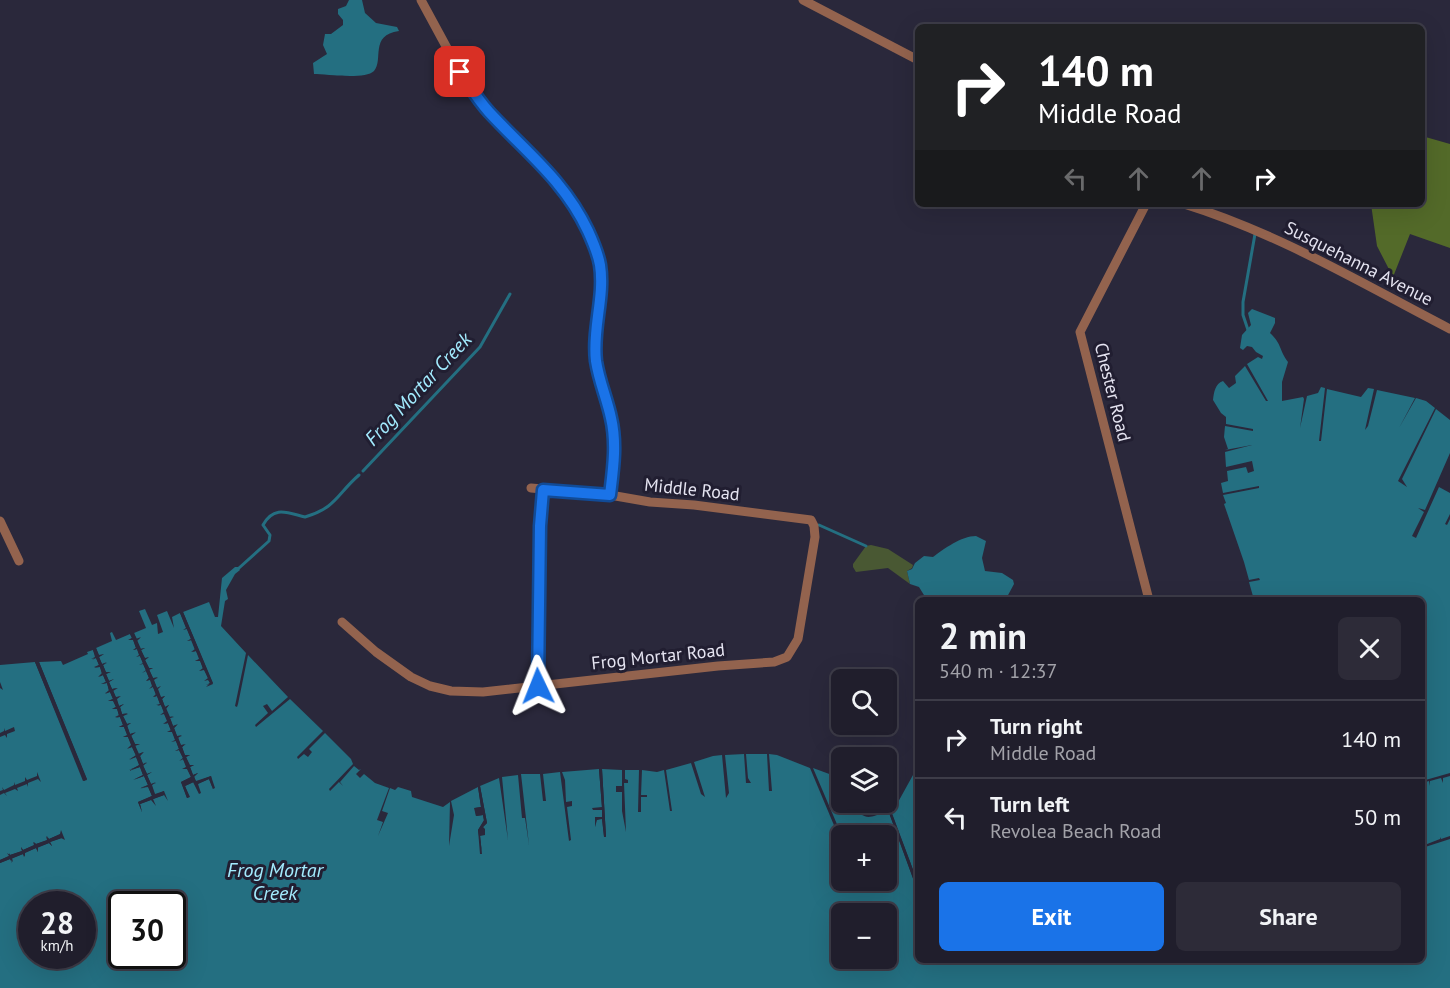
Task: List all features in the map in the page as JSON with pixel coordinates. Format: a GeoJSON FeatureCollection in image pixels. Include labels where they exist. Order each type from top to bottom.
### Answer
{"type":"FeatureCollection","features":[{"type":"Feature","properties":{"kind":"street"},"geometry":{"type":"LineString","coordinates":[[421,0],[460,72],[489,112],[540,161],[570,199],[598,255],[601,281],[596,331],[596,360],[614,434],[610,495]]}},
{"type":"Feature","properties":{"kind":"street"},"geometry":{"type":"LineString","coordinates":[[803,0],[915,58]]}},
{"type":"Feature","properties":{"kind":"street","name":"Chester Road"},"geometry":{"type":"LineString","coordinates":[[1144,207],[1080,332],[1148,597]]}},
{"type":"Feature","properties":{"kind":"street","name":"Susquehanna Avenue"},"geometry":{"type":"LineString","coordinates":[[1193,207],[1266,234],[1450,329]]}},
{"type":"Feature","properties":{"kind":"street","name":"Middle Road"},"geometry":{"type":"LineString","coordinates":[[531,488],[694,504],[807,518],[813,522]]}},
{"type":"Feature","properties":{"kind":"street"},"geometry":{"type":"LineString","coordinates":[[538,686],[540,526],[543,490]]}},
{"type":"Feature","properties":{"kind":"street"},"geometry":{"type":"LineString","coordinates":[[0,521],[19,561]]}},
{"type":"Feature","properties":{"kind":"street","name":"Frog Mortar Road"},"geometry":{"type":"LineString","coordinates":[[342,622],[400,669],[430,686],[471,692],[774,662],[787,657],[800,632],[815,537],[813,522]]}},
{"type":"Feature","properties":{"kind":"green space"},"geometry":{"type":"Polygon","coordinates":[[[1425,137],[1450,144],[1450,248],[1410,234],[1393,277],[1377,246],[1371,207],[1425,207],[1425,137]]]}},
{"type":"Feature","properties":{"kind":"green space"},"geometry":{"type":"Polygon","coordinates":[[[866,546],[888,549],[913,565],[907,571],[910,584],[888,568],[856,572],[853,564],[866,546]]]}},
{"type":"Feature","properties":{"kind":"water"},"geometry":{"type":"Polygon","coordinates":[[[349,0],[362,0],[365,13],[376,23],[397,27],[399,31],[384,37],[379,48],[377,66],[369,74],[354,76],[314,74],[313,63],[327,54],[323,45],[325,34],[331,34],[343,25],[338,9],[346,6],[349,0]]]}},
{"type":"Feature","properties":{"kind":"water"},"geometry":{"type":"Polygon","coordinates":[[[1252,309],[1275,318],[1270,333],[1277,340],[1288,362],[1282,382],[1282,401],[1303,397],[1300,428],[1307,396],[1318,393],[1321,387],[1325,388],[1319,441],[1321,441],[1327,389],[1361,397],[1368,388],[1374,389],[1365,430],[1377,390],[1415,398],[1399,428],[1416,398],[1426,401],[1435,408],[1398,481],[1407,487],[1402,479],[1436,409],[1450,420],[1450,453],[1425,510],[1418,508],[1424,512],[1412,536],[1416,538],[1439,487],[1450,493],[1450,514],[1445,524],[1447,525],[1450,519],[1450,773],[1425,780],[1425,597],[1253,597],[1249,582],[1260,580],[1259,578],[1249,580],[1223,495],[1259,488],[1259,486],[1223,493],[1221,483],[1228,481],[1227,471],[1246,467],[1248,473],[1254,471],[1252,461],[1226,467],[1225,452],[1252,445],[1225,450],[1228,449],[1224,437],[1225,426],[1253,431],[1253,429],[1226,424],[1226,417],[1213,400],[1218,384],[1223,381],[1229,388],[1236,383],[1235,376],[1245,366],[1268,401],[1247,364],[1258,357],[1262,359],[1263,356],[1252,347],[1247,346],[1243,350],[1240,348],[1242,335],[1251,325],[1248,313],[1252,309]]]}},
{"type":"Feature","properties":{"kind":"water"},"geometry":{"type":"Polygon","coordinates":[[[976,536],[986,541],[982,558],[985,571],[1002,573],[1013,580],[1014,584],[1007,597],[925,597],[919,587],[910,584],[907,571],[912,569],[915,563],[924,556],[933,557],[947,547],[976,536]]]}},
{"type":"Feature","properties":{"kind":"water","name":"Frog Mortar Creek"},"geometry":{"type":"Polygon","coordinates":[[[238,567],[240,570],[235,574],[226,590],[228,599],[225,601],[221,626],[246,653],[235,706],[237,707],[238,704],[248,655],[288,697],[272,711],[267,704],[263,706],[268,713],[255,725],[256,727],[290,699],[323,731],[297,757],[298,759],[304,754],[308,757],[312,752],[309,749],[325,733],[351,759],[353,764],[329,789],[330,791],[339,782],[343,786],[340,782],[354,766],[361,769],[356,774],[360,778],[364,774],[375,783],[389,788],[377,820],[383,822],[378,836],[388,813],[382,811],[390,788],[395,790],[398,787],[411,791],[412,797],[443,807],[450,802],[449,846],[454,815],[451,801],[478,787],[481,807],[475,808],[476,816],[483,815],[484,821],[478,830],[482,854],[480,835],[485,835],[483,827],[487,823],[480,786],[499,778],[508,840],[502,777],[518,775],[522,818],[525,818],[529,845],[521,774],[540,774],[543,801],[546,801],[543,774],[560,772],[569,841],[571,840],[567,807],[572,806],[572,801],[566,802],[565,780],[562,772],[599,769],[602,808],[593,808],[593,810],[602,810],[603,817],[595,818],[596,827],[596,820],[602,818],[604,836],[606,836],[602,769],[622,770],[622,786],[616,786],[616,792],[622,792],[622,811],[626,832],[624,783],[628,783],[628,780],[625,779],[625,770],[639,770],[638,812],[641,812],[641,797],[647,797],[647,795],[641,795],[642,770],[657,772],[664,770],[670,811],[672,811],[666,770],[691,763],[701,794],[705,797],[694,762],[722,755],[726,798],[729,793],[725,755],[744,754],[746,783],[751,783],[748,778],[746,754],[767,754],[769,791],[772,791],[769,754],[777,755],[810,768],[834,825],[831,825],[831,891],[897,891],[897,835],[915,884],[915,963],[1425,963],[1425,847],[1450,839],[1450,988],[0,988],[0,863],[10,859],[12,863],[11,859],[23,854],[24,857],[24,853],[36,848],[38,852],[37,848],[49,843],[52,846],[50,842],[62,838],[61,834],[49,839],[47,836],[48,840],[36,844],[34,842],[35,845],[23,850],[21,847],[22,851],[10,855],[9,853],[9,856],[0,860],[0,795],[4,793],[7,796],[5,793],[15,789],[18,791],[17,788],[27,784],[28,787],[28,783],[38,779],[41,782],[37,772],[37,776],[27,780],[25,777],[25,781],[15,785],[14,782],[14,785],[4,790],[2,787],[3,790],[0,791],[0,737],[5,735],[7,738],[7,734],[15,731],[14,727],[5,731],[4,728],[4,731],[0,733],[0,688],[3,690],[0,682],[0,665],[35,662],[84,781],[87,779],[39,662],[61,661],[63,665],[93,650],[96,657],[92,660],[96,658],[99,665],[94,668],[100,667],[102,674],[99,677],[103,675],[106,682],[101,684],[107,683],[109,691],[105,693],[110,692],[113,699],[108,701],[113,700],[116,707],[112,709],[117,708],[119,716],[115,718],[120,717],[123,725],[119,727],[124,727],[128,736],[123,737],[128,737],[132,746],[128,748],[132,747],[136,756],[129,759],[136,757],[140,765],[129,770],[140,767],[143,775],[133,780],[144,776],[148,785],[140,789],[148,786],[152,796],[138,802],[142,812],[140,804],[164,795],[164,791],[155,795],[151,785],[156,783],[151,784],[147,775],[152,772],[147,774],[143,765],[147,763],[143,764],[140,756],[143,752],[139,754],[135,745],[140,744],[135,744],[131,735],[135,733],[130,734],[127,725],[131,723],[127,724],[123,716],[128,713],[122,714],[120,707],[124,704],[119,706],[116,699],[120,696],[116,698],[113,690],[117,688],[112,689],[109,682],[114,679],[109,681],[106,674],[110,672],[106,673],[103,665],[107,663],[102,664],[99,657],[104,654],[99,656],[96,648],[112,641],[110,633],[112,632],[116,640],[130,634],[132,638],[129,640],[133,639],[136,648],[133,650],[137,649],[149,678],[146,681],[150,679],[156,695],[153,697],[157,696],[160,704],[157,706],[161,705],[168,722],[164,724],[168,723],[171,731],[167,732],[172,731],[179,749],[175,751],[179,750],[183,758],[180,761],[183,759],[187,767],[183,769],[187,768],[191,777],[181,782],[187,798],[189,797],[185,786],[194,782],[197,784],[209,779],[213,789],[211,776],[196,782],[194,776],[198,773],[193,775],[190,767],[194,765],[190,765],[186,757],[190,755],[185,756],[182,747],[186,744],[181,746],[178,737],[182,736],[177,736],[174,728],[177,725],[173,726],[170,718],[174,717],[170,717],[166,708],[169,705],[165,707],[162,699],[165,696],[161,698],[157,689],[161,686],[157,688],[153,679],[158,678],[153,678],[149,669],[153,668],[149,668],[145,660],[149,657],[145,659],[141,650],[145,648],[141,649],[137,640],[140,638],[137,639],[134,633],[146,628],[139,611],[145,609],[152,625],[157,623],[158,634],[163,632],[157,615],[167,611],[174,628],[172,617],[180,613],[191,639],[187,641],[191,640],[195,650],[192,652],[196,651],[200,659],[195,661],[200,660],[203,669],[200,671],[204,669],[210,683],[206,685],[213,683],[183,612],[209,602],[215,617],[218,617],[222,578],[238,567]]]}},
{"type":"Feature","properties":{"kind":"water","name":"Frog Mortar Creek"},"geometry":{"type":"Polygon","coordinates":[[[813,768],[831,775],[831,810],[813,768]]]}},
{"type":"Feature","properties":{"kind":"water"},"geometry":{"type":"Polygon","coordinates":[[[913,775],[915,777],[915,875],[897,825],[892,813],[897,813],[897,804],[913,775]]]}},
{"type":"Feature","properties":{"kind":"water"},"geometry":{"type":"Polygon","coordinates":[[[1450,776],[1450,836],[1441,839],[1440,837],[1425,845],[1425,782],[1429,781],[1430,786],[1430,781],[1441,778],[1443,783],[1443,778],[1450,776]]]}},
{"type":"Feature","properties":{"kind":"water","name":"Frog Mortar Creek"},"geometry":{"type":"Polygon","coordinates":[[[832,813],[860,813],[870,817],[889,813],[893,825],[837,825],[832,813]]]}},
{"type":"Feature","properties":{"kind":"pier"},"geometry":{"type":"Polygon","coordinates":[[[183,612],[213,684],[206,687],[210,683],[208,680],[204,681],[208,678],[204,670],[199,671],[203,668],[200,661],[195,661],[199,659],[196,651],[191,652],[195,649],[192,640],[187,641],[191,639],[187,629],[183,630],[186,628],[180,613],[183,612]]]}},
{"type":"Feature","properties":{"kind":"pier"},"geometry":{"type":"Polygon","coordinates":[[[134,633],[136,639],[141,637],[137,641],[140,649],[145,648],[141,650],[145,658],[149,657],[145,660],[149,668],[153,668],[149,670],[153,678],[158,677],[154,680],[157,688],[161,686],[158,689],[161,697],[165,696],[162,699],[165,707],[169,705],[166,709],[169,717],[174,716],[170,718],[173,726],[178,724],[174,728],[177,736],[182,735],[178,738],[181,745],[185,744],[182,747],[185,755],[190,755],[186,757],[189,765],[194,765],[190,767],[193,775],[198,773],[194,777],[196,781],[211,776],[215,788],[213,789],[209,779],[198,784],[201,793],[199,794],[193,782],[185,786],[190,797],[187,798],[181,782],[191,777],[187,769],[182,769],[186,767],[183,759],[179,761],[183,758],[179,750],[175,751],[179,749],[176,741],[171,742],[175,740],[172,732],[167,732],[171,730],[168,723],[163,724],[167,721],[164,714],[160,715],[164,712],[161,705],[156,705],[160,704],[157,696],[153,697],[156,694],[153,687],[149,689],[152,686],[150,680],[146,681],[149,678],[146,671],[142,673],[146,670],[143,664],[139,665],[143,663],[140,656],[136,657],[139,655],[137,649],[133,650],[136,648],[133,640],[128,640],[132,638],[130,634],[134,633]]]}},
{"type":"Feature","properties":{"kind":"pier"},"geometry":{"type":"Polygon","coordinates":[[[96,648],[99,655],[104,654],[99,657],[102,664],[107,662],[103,665],[106,672],[111,672],[106,674],[109,681],[114,679],[109,682],[112,689],[118,688],[113,691],[116,697],[121,696],[117,699],[119,706],[124,704],[120,707],[122,714],[128,714],[123,716],[127,724],[131,723],[127,726],[130,734],[136,732],[131,736],[135,744],[140,744],[135,746],[138,754],[144,752],[140,756],[143,764],[147,762],[143,766],[147,774],[152,772],[147,775],[151,784],[156,782],[152,785],[155,794],[164,791],[168,801],[164,795],[153,799],[156,806],[151,800],[140,804],[142,812],[138,802],[152,796],[148,787],[140,788],[148,785],[144,776],[133,780],[143,775],[140,767],[129,771],[139,765],[136,757],[129,760],[136,755],[132,747],[127,749],[131,745],[128,737],[123,737],[127,735],[124,727],[119,727],[123,725],[120,717],[115,717],[119,715],[117,709],[112,709],[116,707],[113,701],[108,701],[113,699],[110,692],[105,694],[109,690],[107,683],[101,684],[106,682],[103,675],[98,677],[102,673],[100,667],[94,667],[99,665],[96,658],[91,659],[95,657],[93,650],[96,648]]]}},
{"type":"Feature","properties":{"kind":"pier"},"geometry":{"type":"Polygon","coordinates":[[[35,662],[39,662],[87,780],[83,781],[35,662]]]}},
{"type":"Feature","properties":{"kind":"pier"},"geometry":{"type":"Polygon","coordinates":[[[599,769],[602,769],[606,837],[604,837],[602,819],[597,820],[595,827],[595,817],[602,817],[602,810],[592,808],[602,807],[599,769]]]}},
{"type":"Feature","properties":{"kind":"pier"},"geometry":{"type":"Polygon","coordinates":[[[480,786],[487,823],[483,827],[485,835],[480,836],[482,854],[480,854],[478,830],[484,820],[483,815],[476,816],[474,808],[481,807],[478,787],[480,786]]]}},
{"type":"Feature","properties":{"kind":"pier"},"geometry":{"type":"Polygon","coordinates":[[[889,813],[892,813],[896,825],[893,825],[889,813]]]}},
{"type":"Feature","properties":{"kind":"pier"},"geometry":{"type":"Polygon","coordinates":[[[897,827],[915,875],[915,884],[897,835],[897,827]]]}},
{"type":"Feature","properties":{"kind":"pier"},"geometry":{"type":"Polygon","coordinates":[[[61,830],[65,840],[61,838],[50,842],[52,846],[49,843],[38,847],[38,852],[36,848],[25,853],[25,857],[23,854],[12,858],[13,862],[10,859],[0,863],[0,860],[9,856],[7,853],[10,855],[22,851],[21,847],[23,850],[34,845],[33,842],[36,844],[47,840],[46,836],[49,839],[60,834],[61,830]]]}},
{"type":"Feature","properties":{"kind":"waterway","name":"Frog Mortar Creek"},"geometry":{"type":"LineString","coordinates":[[1248,330],[1243,315],[1243,302],[1255,234]]}},
{"type":"Feature","properties":{"kind":"waterway","name":"Frog Mortar Creek"},"geometry":{"type":"LineString","coordinates":[[363,471],[480,347],[510,294]]}},
{"type":"Feature","properties":{"kind":"waterway","name":"Frog Mortar Creek"},"geometry":{"type":"LineString","coordinates":[[239,568],[269,541],[270,535],[263,525],[272,515],[287,512],[305,517],[315,513],[330,505],[359,475]]}},
{"type":"Feature","properties":{"kind":"waterway"},"geometry":{"type":"LineString","coordinates":[[819,525],[866,546]]}},
{"type":"Feature","properties":{"kind":"route"},"geometry":{"type":"LineString","coordinates":[[460,72],[489,112],[540,161],[570,199],[593,243],[600,266],[596,360],[614,434],[610,495],[543,490],[537,621],[538,686]]}}]}
